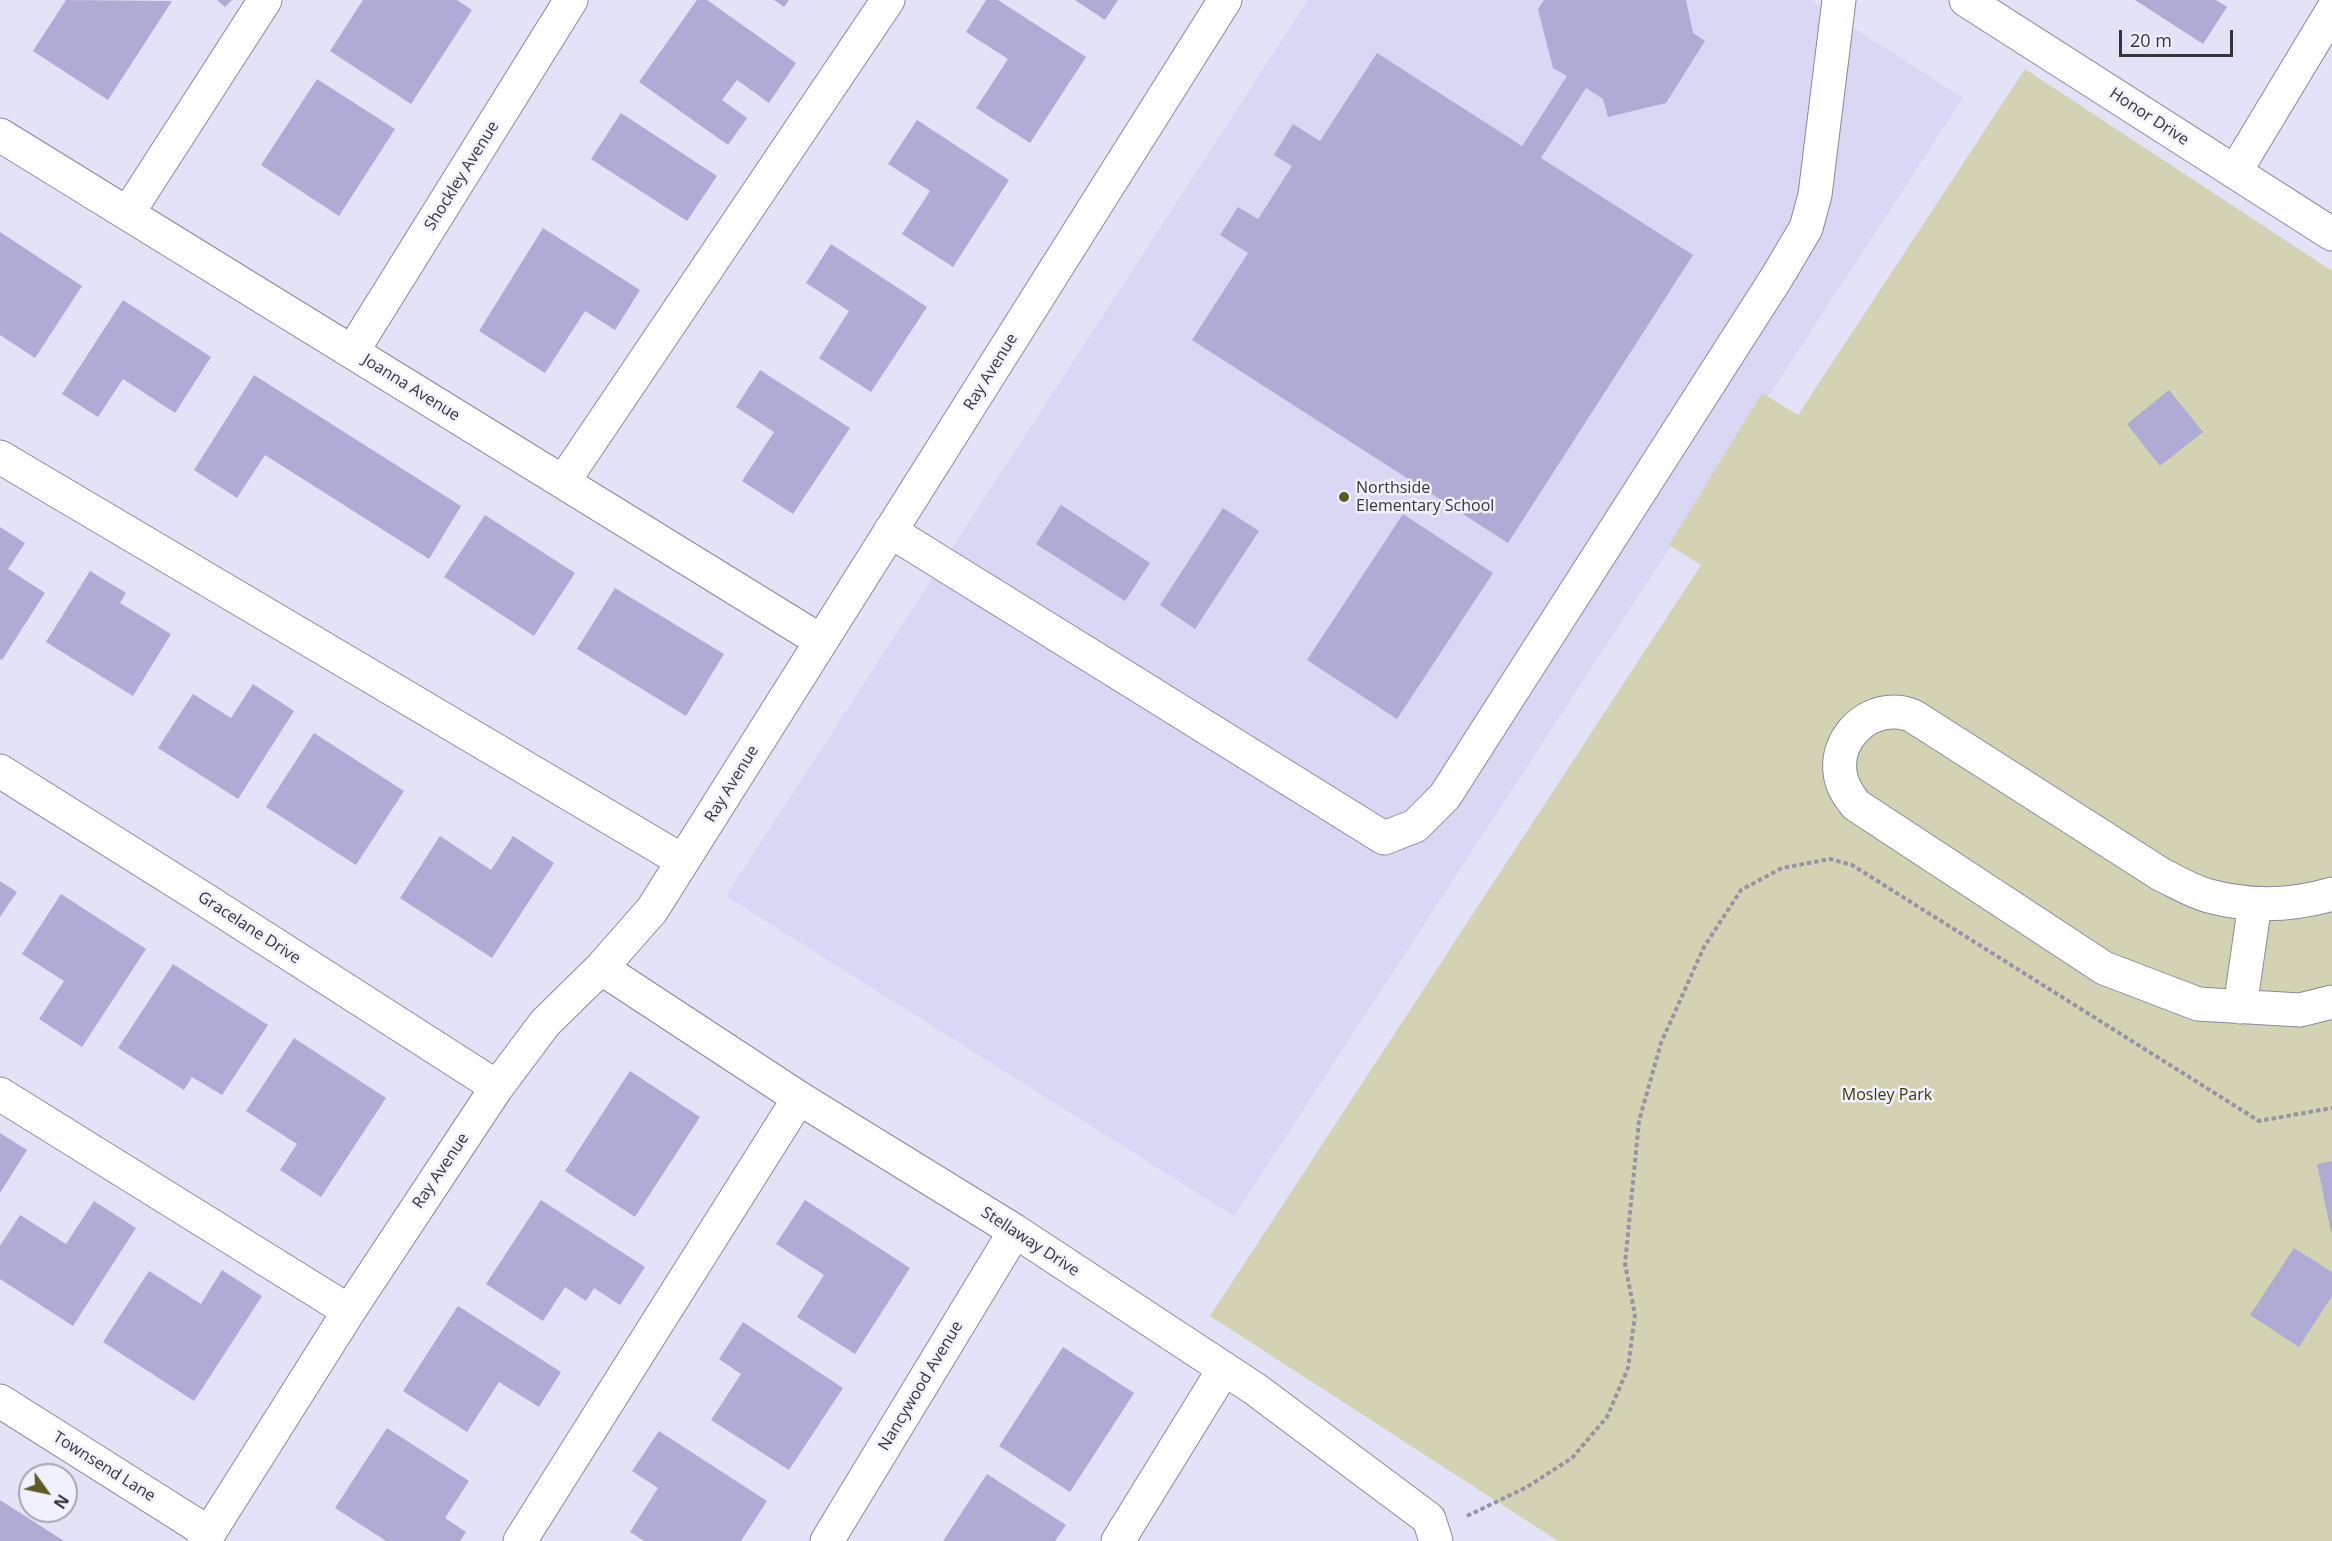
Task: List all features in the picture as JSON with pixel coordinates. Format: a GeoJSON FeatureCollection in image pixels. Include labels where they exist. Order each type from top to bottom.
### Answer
{"type":"FeatureCollection","features":[{"type":"Feature","properties":{"kind":"street"},"geometry":{"type":"LineString","coordinates":[[128,213],[265,0]]}},
{"type":"Feature","properties":{"kind":"street","name":"Shockley Avenue"},"geometry":{"type":"LineString","coordinates":[[352,352],[571,0]]}},
{"type":"Feature","properties":{"kind":"street"},"geometry":{"type":"LineString","coordinates":[[563,482],[888,0]]}},
{"type":"Feature","properties":{"kind":"street","name":"Ray Avenue"},"geometry":{"type":"LineString","coordinates":[[206,1537],[349,1311],[497,1087],[545,1023],[601,968],[652,910],[1225,0]]}},
{"type":"Feature","properties":{"kind":"street"},"geometry":{"type":"LineString","coordinates":[[890,531],[1384,838],[1415,826],[1445,796],[1771,287],[1806,228],[1815,195],[1839,0]]}},
{"type":"Feature","properties":{"kind":"street","name":"Honor Drive"},"geometry":{"type":"LineString","coordinates":[[1966,0],[2332,234]]}},
{"type":"Feature","properties":{"kind":"street"},"geometry":{"type":"LineString","coordinates":[[2235,172],[2332,11]]}},
{"type":"Feature","properties":{"kind":"street","name":"Joanna Avenue"},"geometry":{"type":"LineString","coordinates":[[0,135],[821,641]]}},
{"type":"Feature","properties":{"kind":"street"},"geometry":{"type":"LineString","coordinates":[[0,457],[683,861]]}},
{"type":"Feature","properties":{"kind":"street"},"geometry":{"type":"LineString","coordinates":[[2332,894],[2304,902],[2255,904],[2207,896],[2162,875],[1913,716],[1896,712],[1877,714],[1860,723],[1848,737],[1840,754],[1839,772],[1845,791],[1856,805],[2104,968],[2198,1004],[2300,1010],[2332,1002]]}},
{"type":"Feature","properties":{"kind":"street","name":"Gracelane Drive"},"geometry":{"type":"LineString","coordinates":[[0,771],[497,1087]]}},
{"type":"Feature","properties":{"kind":"street"},"geometry":{"type":"LineString","coordinates":[[2240,1007],[2255,904]]}},
{"type":"Feature","properties":{"kind":"street","name":"Stellaway Drive"},"geometry":{"type":"LineString","coordinates":[[601,968],[799,1098],[1015,1231],[1255,1389],[1429,1519],[1434,1534]]}},
{"type":"Feature","properties":{"kind":"street"},"geometry":{"type":"LineString","coordinates":[[0,1094],[349,1311]]}},
{"type":"Feature","properties":{"kind":"street"},"geometry":{"type":"LineString","coordinates":[[520,1541],[799,1098]]}},
{"type":"Feature","properties":{"kind":"street","name":"Nancywood Avenue"},"geometry":{"type":"LineString","coordinates":[[827,1541],[1015,1231]]}},
{"type":"Feature","properties":{"kind":"street"},"geometry":{"type":"LineString","coordinates":[[1118,1541],[1224,1369]]}},
{"type":"Feature","properties":{"kind":"street","name":"Townsend Lane"},"geometry":{"type":"LineString","coordinates":[[0,1401],[206,1537]]}},
{"type":"Feature","properties":{"kind":"path"},"geometry":{"type":"LineString","coordinates":[[1434,1534],[1527,1487],[1572,1458],[1607,1417],[1628,1368],[1635,1315],[1625,1264],[1631,1181],[1639,1121],[1662,1043],[1704,947],[1741,890],[1782,868],[1830,859],[1852,865],[2259,1121],[2332,1108]]}},
{"type":"Feature","properties":{"kind":"shaded area","name":"Northside Elementary School"},"geometry":{"type":"Polygon","coordinates":[[[1308,0],[1810,0],[1963,98],[1234,1216],[726,896],[1308,0]]]}},
{"type":"Feature","properties":{"kind":"green space","name":"Mosley Park"},"geometry":{"type":"Polygon","coordinates":[[[2025,69],[2332,271],[2332,1541],[1558,1541],[1210,1316],[1701,565],[1669,545],[1762,393],[1798,415],[2025,69]]]}},
{"type":"Feature","properties":{"kind":"building"},"geometry":{"type":"Polygon","coordinates":[[[66,0],[172,1],[108,100],[33,51],[66,0]]]}},
{"type":"Feature","properties":{"kind":"building"},"geometry":{"type":"Polygon","coordinates":[[[217,0],[232,0],[225,7],[217,0]]]}},
{"type":"Feature","properties":{"kind":"building"},"geometry":{"type":"Polygon","coordinates":[[[363,0],[457,0],[472,10],[411,104],[330,51],[363,0]]]}},
{"type":"Feature","properties":{"kind":"building"},"geometry":{"type":"Polygon","coordinates":[[[697,0],[707,0],[796,63],[769,103],[737,80],[722,100],[747,118],[728,145],[639,82],[697,0]]]}},
{"type":"Feature","properties":{"kind":"building"},"geometry":{"type":"Polygon","coordinates":[[[774,0],[789,0],[784,7],[774,0]]]}},
{"type":"Feature","properties":{"kind":"building"},"geometry":{"type":"Polygon","coordinates":[[[986,0],[998,0],[1086,57],[1030,143],[976,108],[1008,59],[966,32],[986,0]]]}},
{"type":"Feature","properties":{"kind":"building"},"geometry":{"type":"Polygon","coordinates":[[[1075,0],[1118,0],[1105,20],[1075,0]]]}},
{"type":"Feature","properties":{"kind":"building"},"geometry":{"type":"Polygon","coordinates":[[[1544,0],[1686,0],[1693,33],[1705,41],[1666,103],[1608,117],[1603,99],[1586,88],[1541,158],[1693,255],[1508,543],[1192,340],[1248,253],[1220,235],[1238,207],[1258,219],[1292,166],[1274,155],[1293,124],[1320,141],[1377,53],[1522,146],[1567,76],[1553,68],[1538,9],[1544,0]]]}},
{"type":"Feature","properties":{"kind":"building"},"geometry":{"type":"Polygon","coordinates":[[[2135,0],[2216,0],[2227,7],[2203,44],[2135,0]]]}},
{"type":"Feature","properties":{"kind":"building"},"geometry":{"type":"Polygon","coordinates":[[[317,79],[395,129],[339,216],[261,165],[317,79]]]}},
{"type":"Feature","properties":{"kind":"building"},"geometry":{"type":"Polygon","coordinates":[[[621,113],[717,176],[687,221],[591,159],[621,113]]]}},
{"type":"Feature","properties":{"kind":"building"},"geometry":{"type":"Polygon","coordinates":[[[917,120],[1009,180],[953,267],[902,234],[930,191],[888,164],[917,120]]]}},
{"type":"Feature","properties":{"kind":"building"},"geometry":{"type":"Polygon","coordinates":[[[543,228],[640,290],[615,330],[585,311],[545,373],[479,331],[543,228]]]}},
{"type":"Feature","properties":{"kind":"building"},"geometry":{"type":"Polygon","coordinates":[[[0,232],[82,286],[35,358],[0,335],[0,232]]]}},
{"type":"Feature","properties":{"kind":"building"},"geometry":{"type":"Polygon","coordinates":[[[831,244],[927,307],[871,392],[819,358],[849,311],[806,283],[831,244]]]}},
{"type":"Feature","properties":{"kind":"building"},"geometry":{"type":"Polygon","coordinates":[[[123,300],[211,357],[175,413],[123,379],[98,417],[62,394],[123,300]]]}},
{"type":"Feature","properties":{"kind":"building"},"geometry":{"type":"Polygon","coordinates":[[[760,370],[850,428],[793,514],[742,481],[774,432],[736,407],[760,370]]]}},
{"type":"Feature","properties":{"kind":"building"},"geometry":{"type":"Polygon","coordinates":[[[254,375],[461,506],[429,559],[265,455],[237,498],[194,470],[254,375]]]}},
{"type":"Feature","properties":{"kind":"building"},"geometry":{"type":"Polygon","coordinates":[[[2169,390],[2203,432],[2160,466],[2127,424],[2169,390]]]}},
{"type":"Feature","properties":{"kind":"building"},"geometry":{"type":"Polygon","coordinates":[[[1061,505],[1150,563],[1125,601],[1036,544],[1061,505]]]}},
{"type":"Feature","properties":{"kind":"building"},"geometry":{"type":"Polygon","coordinates":[[[1223,508],[1259,531],[1195,629],[1160,605],[1223,508]]]}},
{"type":"Feature","properties":{"kind":"building"},"geometry":{"type":"Polygon","coordinates":[[[1403,514],[1493,573],[1397,719],[1307,660],[1403,514]]]}},
{"type":"Feature","properties":{"kind":"building"},"geometry":{"type":"Polygon","coordinates":[[[485,515],[575,573],[534,636],[444,577],[485,515]]]}},
{"type":"Feature","properties":{"kind":"building"},"geometry":{"type":"Polygon","coordinates":[[[0,527],[25,543],[8,569],[45,593],[2,660],[0,659],[0,527]]]}},
{"type":"Feature","properties":{"kind":"building"},"geometry":{"type":"Polygon","coordinates":[[[90,571],[126,593],[120,603],[171,634],[133,696],[46,642],[90,571]]]}},
{"type":"Feature","properties":{"kind":"building"},"geometry":{"type":"Polygon","coordinates":[[[615,588],[724,654],[686,716],[577,649],[615,588]]]}},
{"type":"Feature","properties":{"kind":"building"},"geometry":{"type":"Polygon","coordinates":[[[253,684],[294,711],[238,799],[158,748],[193,694],[231,718],[253,684]]]}},
{"type":"Feature","properties":{"kind":"building"},"geometry":{"type":"Polygon","coordinates":[[[314,733],[404,791],[356,865],[266,807],[314,733]]]}},
{"type":"Feature","properties":{"kind":"building"},"geometry":{"type":"Polygon","coordinates":[[[440,836],[491,870],[513,836],[554,863],[492,958],[400,898],[440,836]]]}},
{"type":"Feature","properties":{"kind":"building"},"geometry":{"type":"Polygon","coordinates":[[[0,881],[17,892],[0,917],[0,881]]]}},
{"type":"Feature","properties":{"kind":"building"},"geometry":{"type":"Polygon","coordinates":[[[61,894],[146,949],[82,1047],[39,1019],[64,981],[22,954],[61,894]]]}},
{"type":"Feature","properties":{"kind":"building"},"geometry":{"type":"Polygon","coordinates":[[[173,964],[268,1025],[222,1095],[192,1077],[184,1090],[118,1048],[173,964]]]}},
{"type":"Feature","properties":{"kind":"building"},"geometry":{"type":"Polygon","coordinates":[[[294,1038],[386,1098],[321,1197],[280,1170],[297,1144],[246,1111],[294,1038]]]}},
{"type":"Feature","properties":{"kind":"building"},"geometry":{"type":"Polygon","coordinates":[[[630,1071],[700,1117],[635,1217],[565,1171],[630,1071]]]}},
{"type":"Feature","properties":{"kind":"building"},"geometry":{"type":"Polygon","coordinates":[[[0,1133],[27,1150],[0,1193],[0,1133]]]}},
{"type":"Feature","properties":{"kind":"building"},"geometry":{"type":"Polygon","coordinates":[[[2332,1161],[2332,1232],[2331,1232],[2317,1164],[2332,1161]]]}},
{"type":"Feature","properties":{"kind":"building"},"geometry":{"type":"Polygon","coordinates":[[[541,1200],[645,1267],[620,1305],[594,1288],[586,1301],[565,1287],[543,1321],[486,1284],[541,1200]]]}},
{"type":"Feature","properties":{"kind":"building"},"geometry":{"type":"Polygon","coordinates":[[[805,1200],[910,1268],[855,1354],[797,1317],[824,1275],[776,1244],[805,1200]]]}},
{"type":"Feature","properties":{"kind":"building"},"geometry":{"type":"Polygon","coordinates":[[[94,1201],[136,1228],[73,1326],[0,1279],[0,1246],[20,1215],[66,1244],[94,1201]]]}},
{"type":"Feature","properties":{"kind":"building"},"geometry":{"type":"Polygon","coordinates":[[[2294,1248],[2332,1272],[2332,1296],[2299,1347],[2250,1315],[2294,1248]]]}},
{"type":"Feature","properties":{"kind":"building"},"geometry":{"type":"Polygon","coordinates":[[[222,1270],[262,1296],[194,1401],[103,1342],[149,1271],[201,1304],[222,1270]]]}},
{"type":"Feature","properties":{"kind":"building"},"geometry":{"type":"Polygon","coordinates":[[[458,1306],[561,1372],[539,1407],[499,1382],[467,1432],[403,1391],[458,1306]]]}},
{"type":"Feature","properties":{"kind":"building"},"geometry":{"type":"Polygon","coordinates":[[[743,1322],[843,1388],[789,1470],[711,1420],[741,1374],[719,1359],[743,1322]]]}},
{"type":"Feature","properties":{"kind":"building"},"geometry":{"type":"Polygon","coordinates":[[[1063,1347],[1134,1393],[1070,1492],[999,1446],[1063,1347]]]}},
{"type":"Feature","properties":{"kind":"building"},"geometry":{"type":"Polygon","coordinates":[[[387,1428],[469,1481],[445,1518],[466,1532],[460,1541],[386,1541],[335,1508],[387,1428]]]}},
{"type":"Feature","properties":{"kind":"building"},"geometry":{"type":"Polygon","coordinates":[[[659,1431],[767,1501],[741,1541],[644,1541],[630,1532],[658,1488],[632,1471],[659,1431]]]}},
{"type":"Feature","properties":{"kind":"building"},"geometry":{"type":"Polygon","coordinates":[[[987,1474],[1066,1525],[1055,1541],[943,1541],[987,1474]]]}},
{"type":"Feature","properties":{"kind":"building"},"geometry":{"type":"Polygon","coordinates":[[[0,1500],[18,1512],[18,1523],[36,1523],[64,1541],[0,1541],[0,1500]]]}},
{"type":"Feature","properties":{"kind":"place","name":"Northside Elementary School"},"geometry":{"type":"Point","coordinates":[1344,497]}}]}
